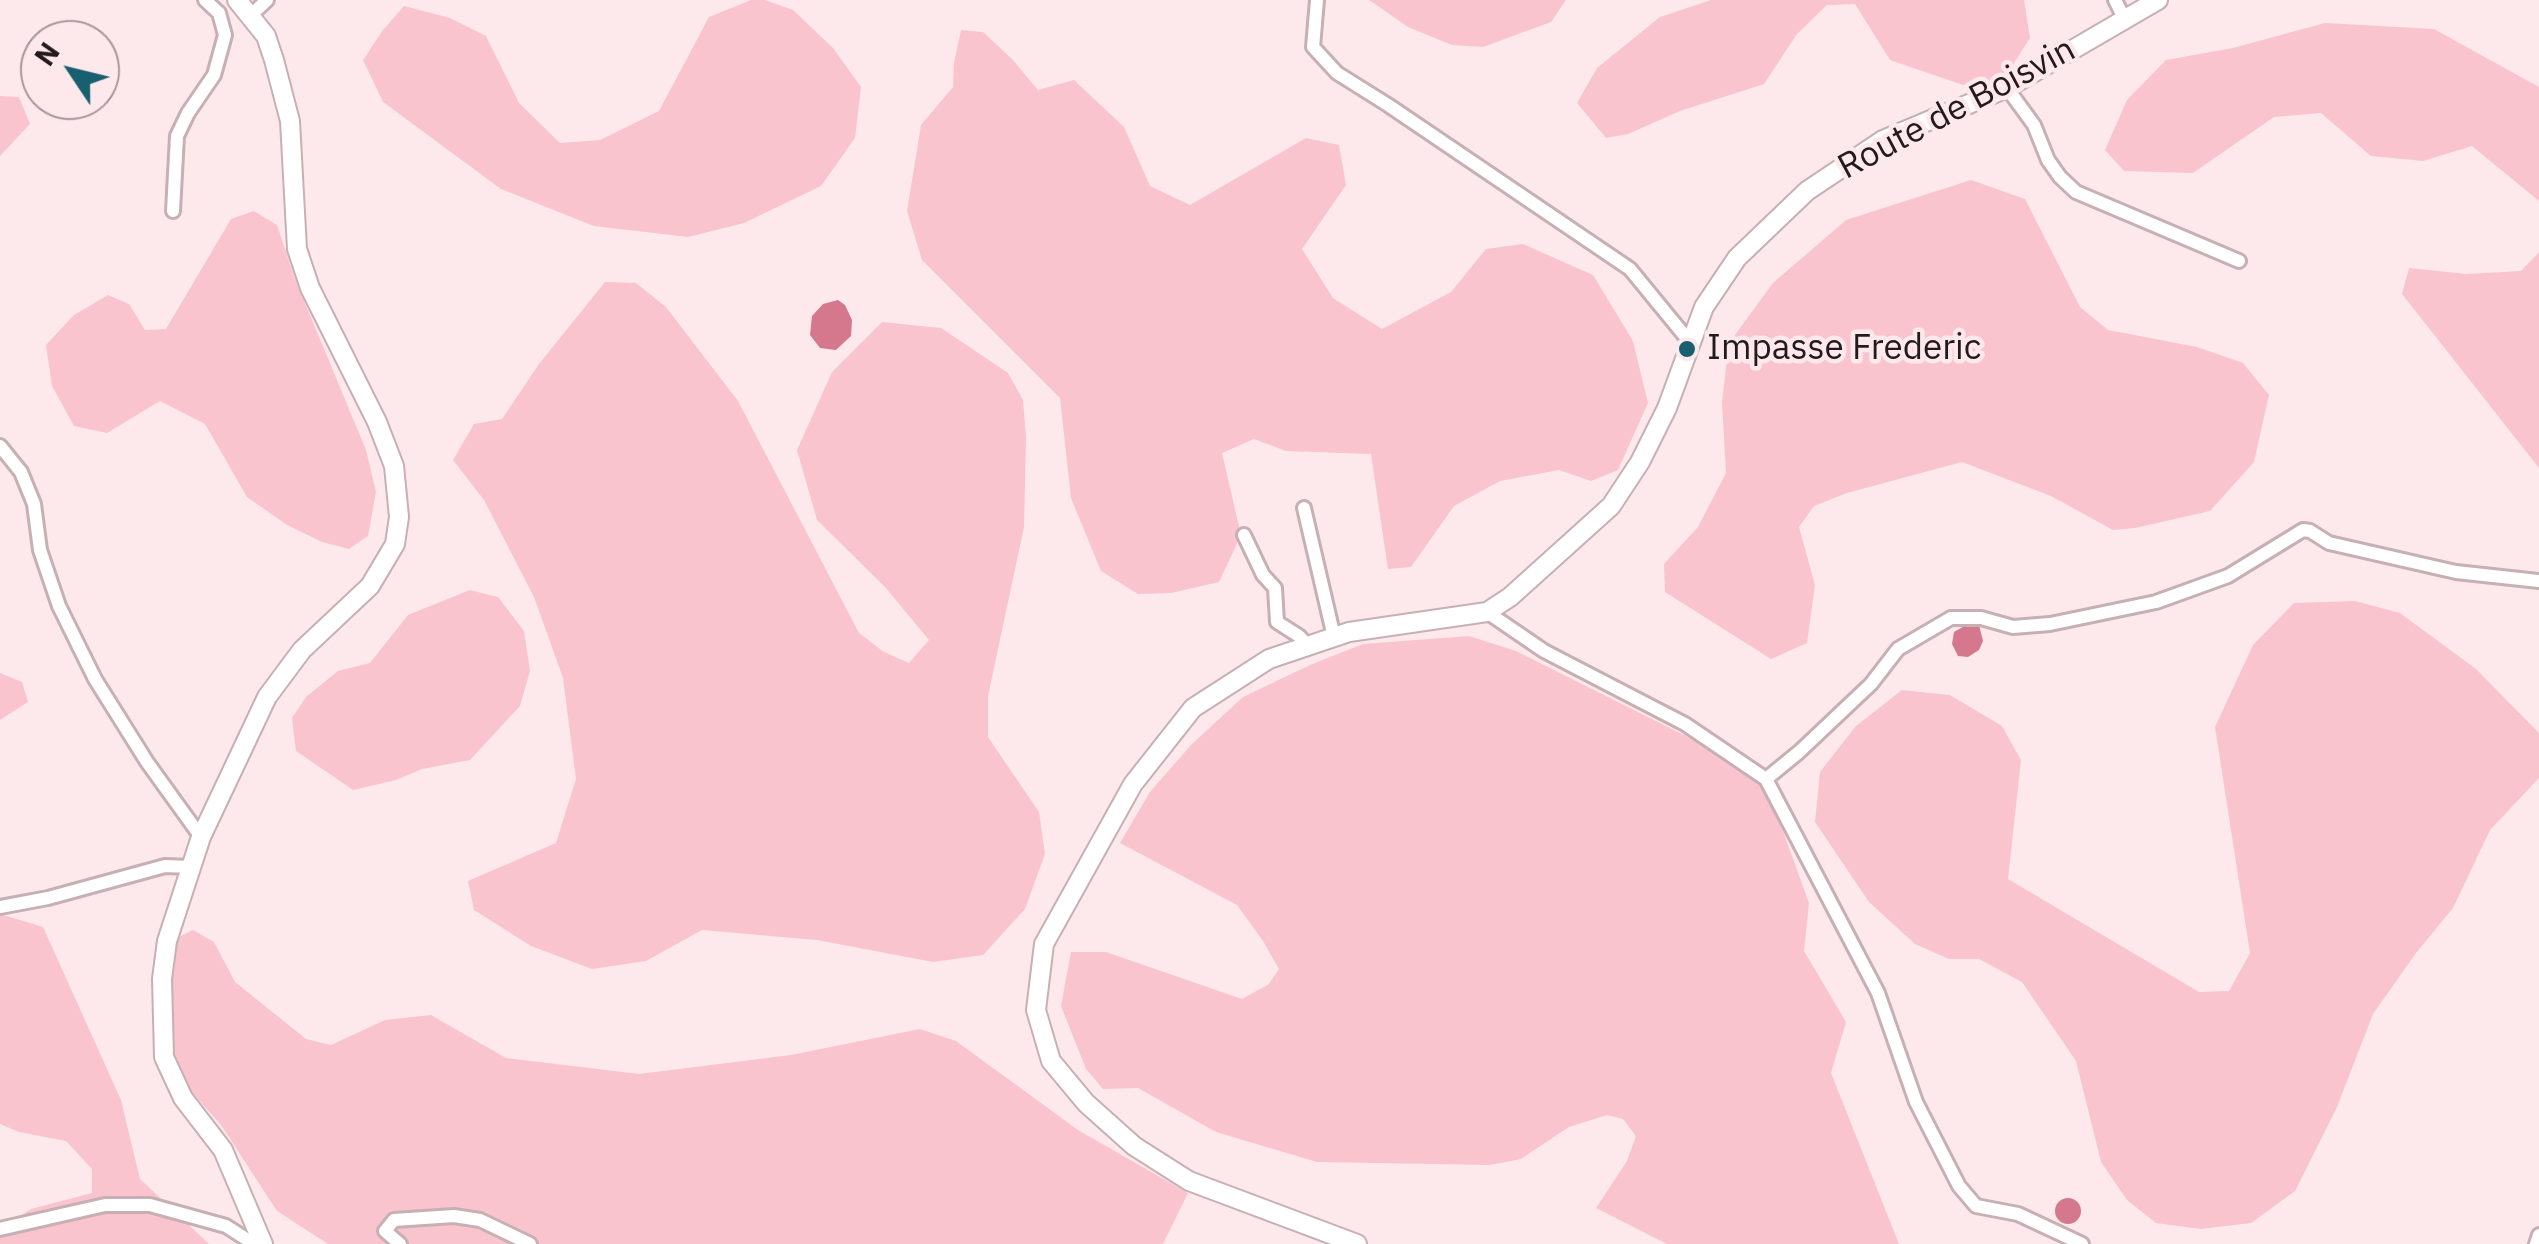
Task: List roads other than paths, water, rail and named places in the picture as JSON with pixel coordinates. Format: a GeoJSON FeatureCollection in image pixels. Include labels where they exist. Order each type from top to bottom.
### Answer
{"type":"FeatureCollection","features":[{"type":"Feature","properties":{"kind":"main road"},"geometry":{"type":"LineString","coordinates":[[237,0],[266,36],[290,121],[297,250],[310,288],[378,422],[394,466],[399,517],[395,544],[370,586],[302,650],[266,697],[201,836],[167,942],[162,979],[164,1056],[184,1098],[223,1150],[263,1244]]}},
{"type":"Feature","properties":{"kind":"main road","name":"Route de Boisvin"},"geometry":{"type":"LineString","coordinates":[[1357,1244],[1189,1181],[1134,1146],[1086,1103],[1051,1061],[1036,1010],[1044,944],[1133,784],[1194,708],[1269,659],[1334,637],[1487,612],[1510,597],[1611,506],[1640,462],[1667,408],[1704,306],[1737,258],[1807,191],[1882,140],[2006,88],[2158,0]]}},
{"type":"Feature","properties":{"kind":"street"},"geometry":{"type":"LineString","coordinates":[[174,211],[178,136],[188,113],[214,75],[225,36],[218,13],[205,0]]}},
{"type":"Feature","properties":{"kind":"street"},"geometry":{"type":"LineString","coordinates":[[251,15],[267,0]]}},
{"type":"Feature","properties":{"kind":"street"},"geometry":{"type":"LineString","coordinates":[[1317,0],[1313,47],[1337,74],[1630,269],[1690,341]]}},
{"type":"Feature","properties":{"kind":"street"},"geometry":{"type":"LineString","coordinates":[[2115,0],[2124,18]]}},
{"type":"Feature","properties":{"kind":"street"},"geometry":{"type":"LineString","coordinates":[[2006,88],[2034,126],[2048,160],[2076,192],[2238,261]]}},
{"type":"Feature","properties":{"kind":"street"},"geometry":{"type":"LineString","coordinates":[[0,446],[21,472],[34,504],[40,550],[59,606],[95,680],[147,762],[201,836]]}},
{"type":"Feature","properties":{"kind":"street"},"geometry":{"type":"LineString","coordinates":[[1304,508],[1334,637]]}},
{"type":"Feature","properties":{"kind":"street"},"geometry":{"type":"LineString","coordinates":[[1766,779],[1870,684],[1898,650],[1951,618],[1981,618],[2013,628],[2156,602],[2228,576],[2303,530],[2330,543],[2456,572],[2539,581]]}},
{"type":"Feature","properties":{"kind":"street"},"geometry":{"type":"LineString","coordinates":[[1244,535],[1263,575],[1274,588],[1277,622],[1308,646]]}},
{"type":"Feature","properties":{"kind":"street"},"geometry":{"type":"LineString","coordinates":[[1487,612],[1557,658],[1685,724],[1766,779],[1878,993],[1916,1102],[1958,1186],[1976,1206],[2018,1214],[2082,1244]]}},
{"type":"Feature","properties":{"kind":"street"},"geometry":{"type":"LineString","coordinates":[[0,907],[165,866],[190,867]]}},
{"type":"Feature","properties":{"kind":"street"},"geometry":{"type":"LineString","coordinates":[[0,1228],[105,1205],[150,1205],[226,1226],[254,1244]]}},
{"type":"Feature","properties":{"kind":"street"},"geometry":{"type":"LineString","coordinates":[[400,1244],[385,1231],[394,1220],[454,1216],[480,1220],[530,1244]]}},
{"type":"Feature","properties":{"kind":"street"},"geometry":{"type":"LineString","coordinates":[[2536,1244],[2539,1234]]}},
{"type":"Feature","properties":{"kind":"place","name":"Impasse Frederic"},"geometry":{"type":"Point","coordinates":[1687,349]}}]}
